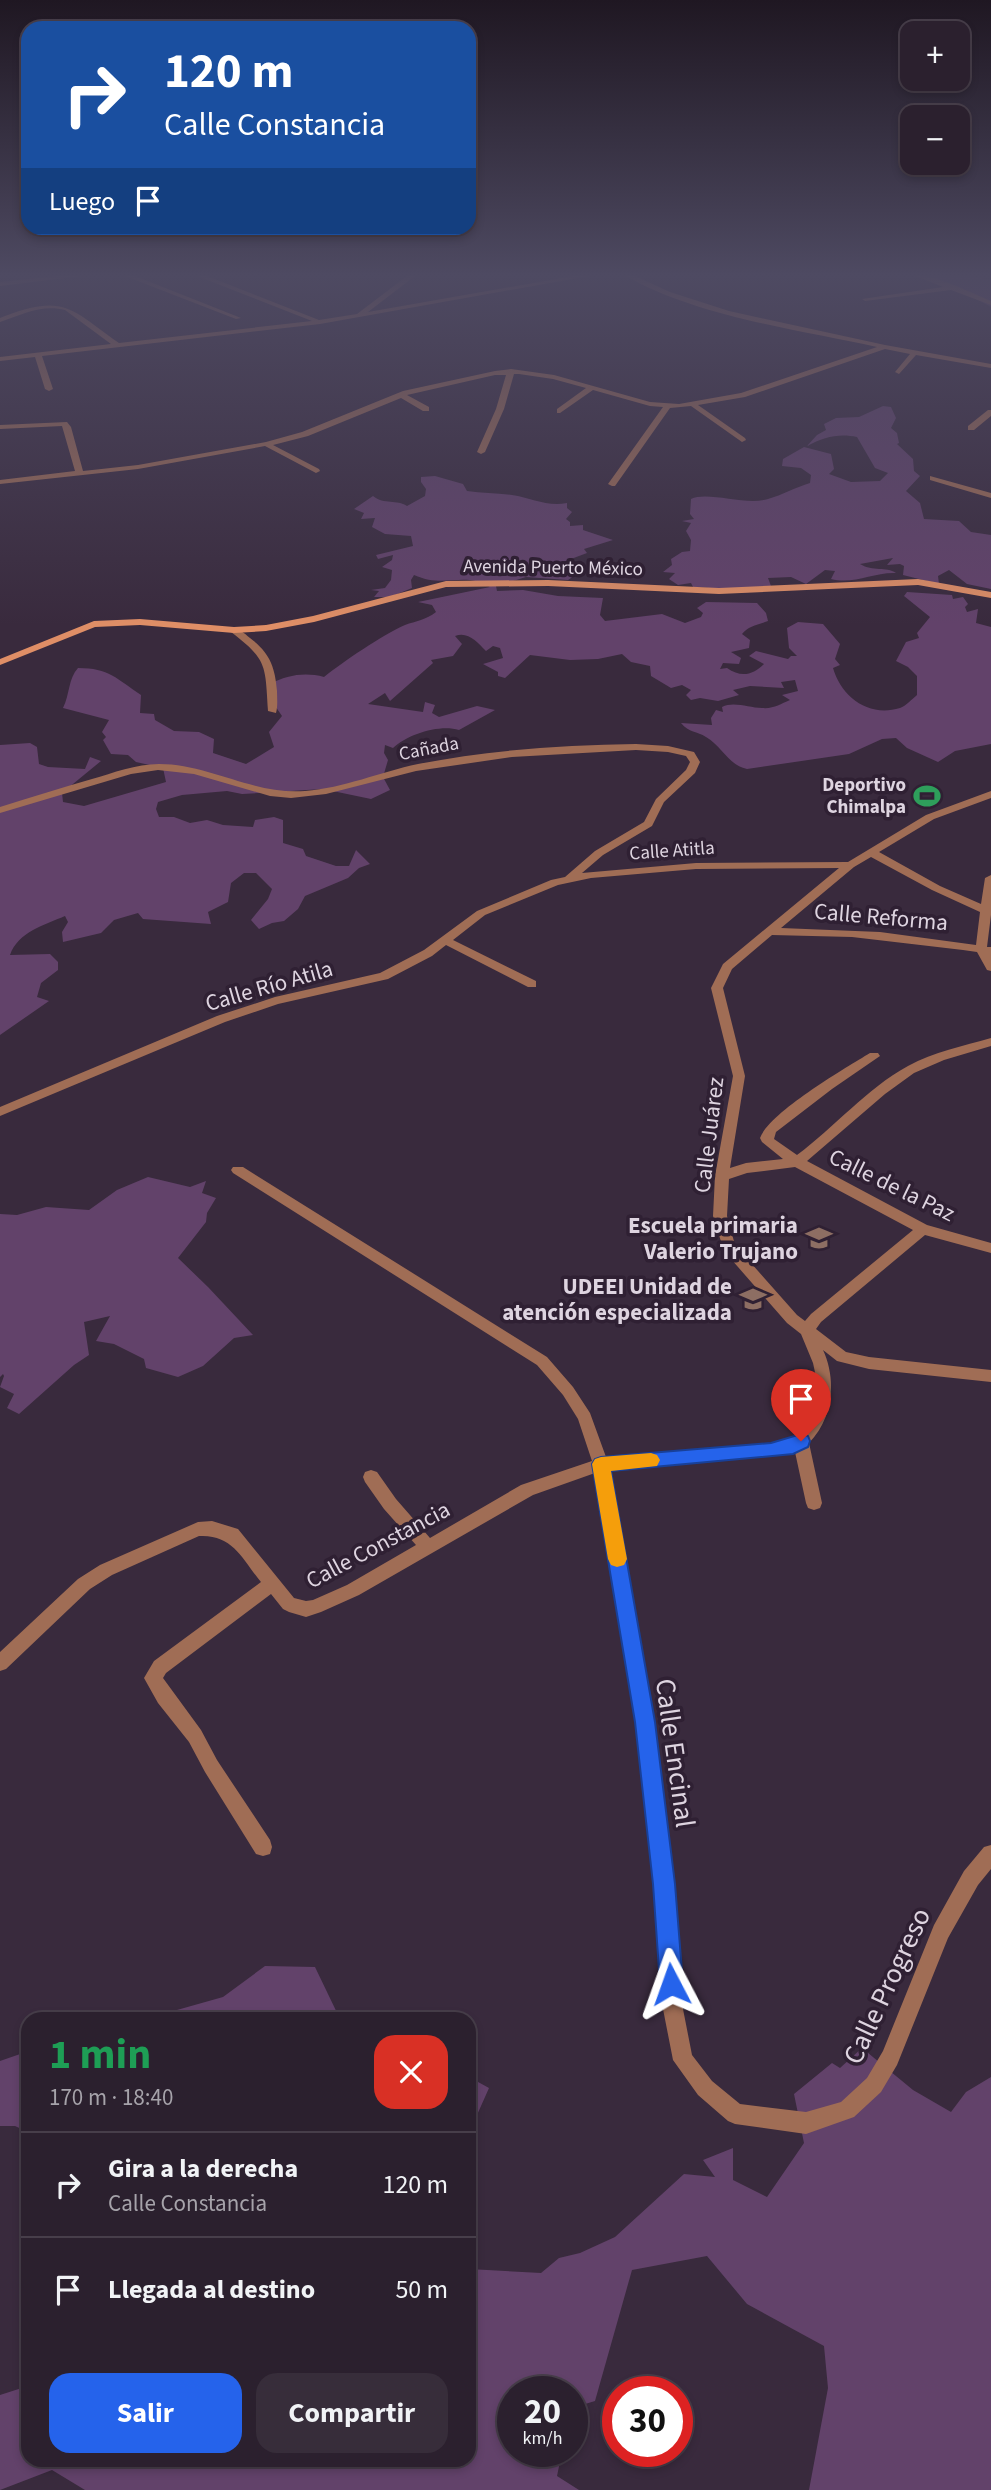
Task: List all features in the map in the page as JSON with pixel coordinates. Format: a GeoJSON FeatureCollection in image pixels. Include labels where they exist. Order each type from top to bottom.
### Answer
{"type":"FeatureCollection","features":[{"type":"Feature","properties":{"kind":"main road","name":"Avenida Puerto México"},"geometry":{"type":"LineString","coordinates":[[0,662],[94,624],[140,622],[234,630],[288,624],[446,583],[719,591],[918,582],[991,595]]}},
{"type":"Feature","properties":{"kind":"street"},"geometry":{"type":"LineString","coordinates":[[0,482],[180,461],[266,444],[305,433],[411,392]]}},
{"type":"Feature","properties":{"kind":"street"},"geometry":{"type":"LineString","coordinates":[[481,452],[505,392]]}},
{"type":"Feature","properties":{"kind":"street"},"geometry":{"type":"LineString","coordinates":[[560,411],[586,392]]}},
{"type":"Feature","properties":{"kind":"street"},"geometry":{"type":"LineString","coordinates":[[612,392],[667,407],[694,405],[750,392]]}},
{"type":"Feature","properties":{"kind":"street"},"geometry":{"type":"LineString","coordinates":[[401,395],[426,409]]}},
{"type":"Feature","properties":{"kind":"street"},"geometry":{"type":"LineString","coordinates":[[694,405],[742,440]]}},
{"type":"Feature","properties":{"kind":"street"},"geometry":{"type":"LineString","coordinates":[[612,484],[667,407]]}},
{"type":"Feature","properties":{"kind":"street"},"geometry":{"type":"LineString","coordinates":[[971,428],[991,412]]}},
{"type":"Feature","properties":{"kind":"street"},"geometry":{"type":"LineString","coordinates":[[0,427],[64,424],[80,474]]}},
{"type":"Feature","properties":{"kind":"street"},"geometry":{"type":"LineString","coordinates":[[266,444],[316,471]]}},
{"type":"Feature","properties":{"kind":"street"},"geometry":{"type":"LineString","coordinates":[[933,478],[991,496]]}},
{"type":"Feature","properties":{"kind":"street"},"geometry":{"type":"LineString","coordinates":[[234,630],[263,651],[269,660],[274,711]]}},
{"type":"Feature","properties":{"kind":"street","name":"Cañada"},"geometry":{"type":"LineString","coordinates":[[0,810],[145,768],[175,767],[274,794],[289,795],[417,768],[489,757],[632,747],[690,754],[695,762],[691,771],[660,801],[648,824],[599,853],[569,878]]}},
{"type":"Feature","properties":{"kind":"street","name":"Calle Juárez"},"geometry":{"type":"LineString","coordinates":[[991,794],[930,817],[849,865],[727,967],[717,988],[718,1001],[738,1062],[739,1076],[722,1176],[720,1216],[729,1247],[792,1318],[842,1356],[859,1362],[991,1376]]}},
{"type":"Feature","properties":{"kind":"street"},"geometry":{"type":"LineString","coordinates":[[870,852],[936,888],[988,911]]}},
{"type":"Feature","properties":{"kind":"street","name":"Calle Atitla"},"geometry":{"type":"LineString","coordinates":[[502,902],[569,878],[720,865],[849,865]]}},
{"type":"Feature","properties":{"kind":"street"},"geometry":{"type":"LineString","coordinates":[[991,878],[986,950],[991,967]]}},
{"type":"Feature","properties":{"kind":"street","name":"Calle Río Atila"},"geometry":{"type":"LineString","coordinates":[[0,1112],[221,1019],[275,1001],[384,976],[446,941],[481,913],[502,902]]}},
{"type":"Feature","properties":{"kind":"street","name":"Calle Reforma"},"geometry":{"type":"LineString","coordinates":[[768,932],[847,931],[986,950]]}},
{"type":"Feature","properties":{"kind":"street"},"geometry":{"type":"LineString","coordinates":[[446,941],[532,984]]}},
{"type":"Feature","properties":{"kind":"street","name":"Calle de la Paz"},"geometry":{"type":"LineString","coordinates":[[991,1042],[941,1057],[909,1071],[889,1084],[797,1162],[923,1229],[991,1248]]}},
{"type":"Feature","properties":{"kind":"street"},"geometry":{"type":"LineString","coordinates":[[797,1162],[769,1142],[767,1138],[770,1129],[827,1086],[874,1056]]}},
{"type":"Feature","properties":{"kind":"street"},"geometry":{"type":"LineString","coordinates":[[722,1176],[746,1168],[797,1162]]}},
{"type":"Feature","properties":{"kind":"street","name":"Calle Encinal"},"geometry":{"type":"LineString","coordinates":[[238,1170],[542,1361],[568,1391],[585,1417],[601,1464],[645,1722],[664,1884],[673,2010]]}},
{"type":"Feature","properties":{"kind":"street"},"geometry":{"type":"LineString","coordinates":[[814,1503],[801,1441],[810,1435],[819,1415],[823,1377],[807,1330],[816,1318],[923,1229]]}},
{"type":"Feature","properties":{"kind":"street","name":"Calle Constancia"},"geometry":{"type":"LineString","coordinates":[[2,1655],[84,1584],[106,1570],[198,1529],[212,1528],[232,1534],[289,1604],[297,1608],[315,1607],[353,1590],[527,1490],[601,1464],[771,1450],[793,1446],[801,1441]]}},
{"type":"Feature","properties":{"kind":"street"},"geometry":{"type":"LineString","coordinates":[[371,1477],[390,1504],[427,1546]]}},
{"type":"Feature","properties":{"kind":"street"},"geometry":{"type":"LineString","coordinates":[[263,1847],[195,1736],[153,1678],[160,1667],[273,1583]]}},
{"type":"Feature","properties":{"kind":"street","name":"Calle Progreso"},"geometry":{"type":"LineString","coordinates":[[673,2010],[683,2060],[705,2088],[735,2114],[806,2123],[847,2110],[874,2085],[890,2058],[941,1932],[971,1878],[991,1854]]}},
{"type":"Feature","properties":{"kind":"shaded area"},"geometry":{"type":"Polygon","coordinates":[[[883,406],[891,407],[896,418],[891,428],[897,433],[897,444],[913,459],[914,471],[920,476],[906,491],[920,503],[924,519],[959,521],[971,532],[991,535],[991,589],[967,584],[949,570],[938,576],[939,584],[903,575],[904,566],[887,565],[893,558],[860,564],[896,573],[839,580],[831,579],[835,571],[825,570],[806,584],[791,577],[768,578],[771,586],[750,592],[693,587],[691,583],[678,585],[669,579],[675,573],[663,572],[672,565],[671,559],[682,552],[690,551],[691,540],[686,531],[691,523],[682,521],[694,519],[690,514],[691,499],[707,497],[759,501],[810,483],[811,475],[801,468],[782,466],[783,459],[804,447],[831,454],[834,469],[829,474],[851,482],[880,481],[888,473],[875,468],[857,437],[832,437],[807,446],[826,430],[824,424],[836,418],[859,417],[883,406]]]}},
{"type":"Feature","properties":{"kind":"shaded area"},"geometry":{"type":"Polygon","coordinates":[[[435,476],[463,484],[467,491],[512,495],[553,504],[567,503],[567,508],[572,512],[566,519],[570,526],[583,525],[583,530],[613,540],[584,549],[587,553],[563,562],[562,565],[579,573],[568,580],[526,577],[496,586],[497,591],[523,590],[558,596],[603,598],[600,615],[605,621],[662,614],[685,623],[701,617],[703,613],[697,608],[706,602],[757,603],[766,613],[768,621],[744,631],[742,634],[750,640],[749,648],[731,652],[741,658],[739,664],[723,663],[720,669],[727,668],[742,674],[756,671],[764,664],[749,656],[756,651],[788,659],[797,656],[789,648],[787,628],[798,622],[823,624],[840,644],[835,659],[840,665],[833,668],[842,687],[858,702],[877,710],[900,708],[917,695],[917,676],[896,661],[906,642],[919,638],[917,633],[930,617],[904,596],[907,592],[952,595],[953,599],[963,597],[968,604],[965,607],[967,612],[978,609],[976,623],[991,627],[991,744],[955,751],[938,762],[907,748],[896,738],[882,739],[849,754],[747,769],[730,760],[712,741],[687,729],[681,723],[712,725],[711,718],[716,710],[723,712],[722,707],[727,705],[757,708],[777,706],[790,700],[782,695],[798,691],[795,680],[781,682],[784,688],[750,686],[733,690],[739,695],[718,701],[700,698],[691,700],[686,695],[691,690],[682,685],[671,688],[651,676],[650,666],[631,662],[622,654],[598,659],[570,660],[530,655],[505,678],[483,664],[503,658],[500,648],[493,646],[486,651],[468,636],[455,636],[462,644],[453,656],[431,660],[433,663],[390,701],[385,693],[368,704],[423,712],[425,702],[435,705],[432,713],[439,717],[477,706],[495,710],[459,730],[434,729],[407,738],[393,748],[385,745],[384,753],[388,760],[383,777],[390,790],[371,799],[323,789],[242,794],[227,791],[182,795],[158,802],[156,809],[159,817],[174,817],[190,823],[207,820],[223,825],[253,827],[255,820],[274,817],[283,820],[283,843],[303,849],[306,856],[336,866],[349,866],[356,850],[370,864],[359,868],[348,878],[305,896],[298,909],[284,921],[259,929],[251,920],[268,899],[272,889],[256,873],[244,873],[231,883],[228,902],[208,912],[211,924],[143,919],[138,913],[114,920],[101,933],[63,942],[62,932],[68,922],[65,916],[40,926],[19,940],[10,955],[50,954],[58,962],[58,970],[41,983],[37,997],[49,1001],[0,1035],[0,745],[30,743],[37,747],[39,764],[48,767],[85,769],[90,757],[101,761],[62,793],[63,802],[84,806],[166,782],[163,768],[136,762],[128,755],[111,754],[103,740],[106,737],[102,732],[109,720],[63,708],[72,677],[78,668],[98,670],[119,679],[141,695],[140,713],[154,714],[155,720],[174,731],[199,732],[214,739],[213,753],[246,764],[274,747],[269,732],[282,716],[267,694],[270,684],[296,675],[324,677],[385,635],[436,612],[432,605],[418,602],[490,587],[472,580],[435,581],[414,575],[411,580],[412,588],[390,597],[374,597],[379,591],[371,590],[385,588],[391,580],[392,570],[382,567],[392,560],[393,555],[378,559],[376,555],[413,546],[411,536],[385,534],[372,527],[375,518],[361,519],[364,513],[354,509],[373,496],[407,506],[425,496],[426,489],[421,477],[435,476]]]}},
{"type":"Feature","properties":{"kind":"shaded area"},"geometry":{"type":"Polygon","coordinates":[[[148,1177],[190,1187],[206,1181],[202,1193],[216,1198],[207,1213],[206,1222],[178,1258],[253,1335],[234,1338],[203,1366],[178,1377],[146,1368],[144,1359],[114,1344],[96,1341],[110,1316],[84,1322],[89,1355],[19,1414],[7,1408],[14,1394],[0,1387],[4,1376],[3,1374],[0,1377],[0,1214],[17,1215],[46,1207],[89,1210],[117,1190],[148,1177]]]}},
{"type":"Feature","properties":{"kind":"shaded area"},"geometry":{"type":"Polygon","coordinates":[[[265,1966],[315,1967],[337,2012],[170,2012],[223,1997],[265,1966]]]}},
{"type":"Feature","properties":{"kind":"shaded area"},"geometry":{"type":"Polygon","coordinates":[[[862,2048],[913,2090],[951,2112],[966,2092],[991,2077],[991,2490],[809,2490],[828,2388],[824,2346],[747,2304],[707,2256],[632,2270],[595,2401],[588,2403],[588,2376],[497,2376],[497,2467],[559,2467],[557,2476],[579,2490],[85,2490],[52,2470],[0,2490],[0,2395],[21,2388],[21,2467],[476,2467],[476,2269],[541,2273],[559,2258],[580,2253],[615,2237],[684,2174],[715,2177],[703,2160],[733,2148],[733,2180],[767,2197],[804,2143],[794,2094],[832,2063],[840,2068],[862,2048]]]}},
{"type":"Feature","properties":{"kind":"shaded area"},"geometry":{"type":"Polygon","coordinates":[[[21,2054],[21,2129],[0,2126],[0,2061],[21,2054]]]}},
{"type":"Feature","properties":{"kind":"shaded area"},"geometry":{"type":"Polygon","coordinates":[[[476,2081],[489,2088],[476,2116],[476,2081]]]}},
{"type":"Feature","properties":{"kind":"slow traffic"},"geometry":{"type":"LineString","coordinates":[[617,1559],[601,1464],[651,1460]]}},
{"type":"Feature","properties":{"kind":"place","name":"Deportivo Chimalpa"},"geometry":{"type":"Point","coordinates":[927,796]}},
{"type":"Feature","properties":{"kind":"place","name":"Escuela primaria Valerio Trujano"},"geometry":{"type":"Point","coordinates":[819,1238]}},
{"type":"Feature","properties":{"kind":"place","name":"UDEEI Unidad de atención especializada"},"geometry":{"type":"Point","coordinates":[753,1299]}},
{"type":"Feature","properties":{"kind":"route"},"geometry":{"type":"LineString","coordinates":[[671,1984],[664,1884],[645,1722],[601,1464],[771,1450],[793,1446],[801,1441]]}}]}
